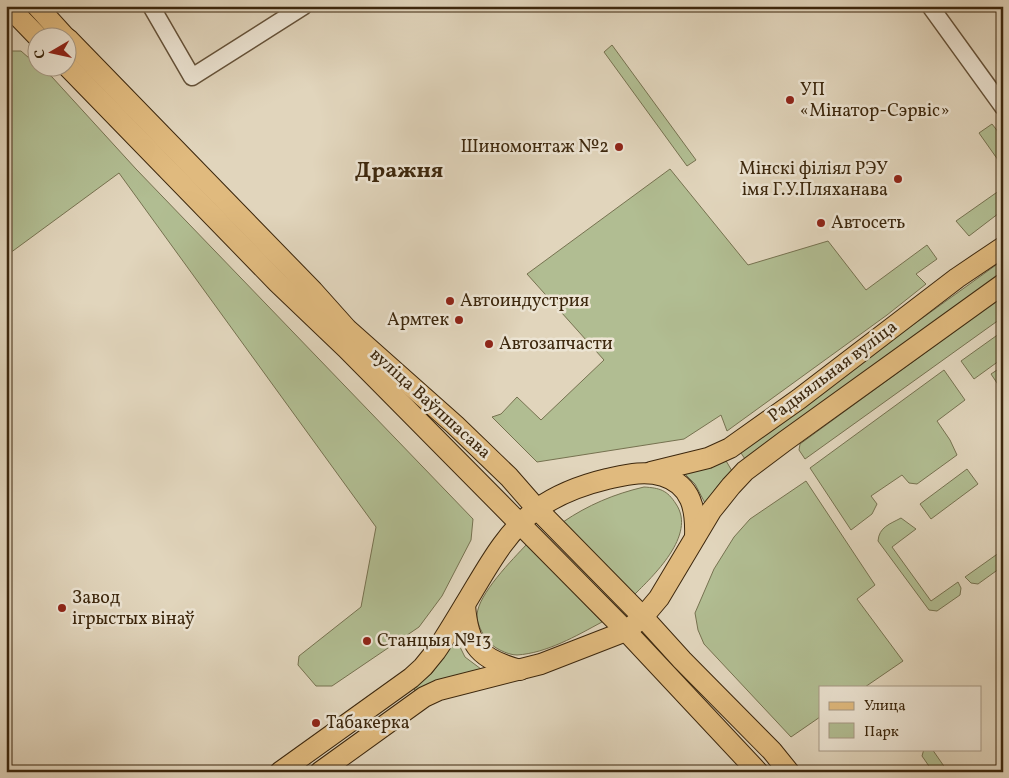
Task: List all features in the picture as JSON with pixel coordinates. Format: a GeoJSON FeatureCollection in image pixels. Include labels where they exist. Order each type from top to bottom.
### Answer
{"type":"FeatureCollection","features":[{"type":"Feature","properties":{"kind":"main road"},"geometry":{"type":"LineString","coordinates":[[8,6],[29,28]]}},
{"type":"Feature","properties":{"kind":"main road","name":"вуліца Ваўпшасава"},"geometry":{"type":"LineString","coordinates":[[37,6],[58,28]]}},
{"type":"Feature","properties":{"kind":"main road","name":"вуліца Ваўпшасава"},"geometry":{"type":"LineString","coordinates":[[78,49],[313,291],[347,329],[508,477],[789,772]]}},
{"type":"Feature","properties":{"kind":"main road","name":"вуліца Ваўпшасава"},"geometry":{"type":"LineString","coordinates":[[78,77],[278,283],[626,631],[758,772]]}},
{"type":"Feature","properties":{"kind":"main road","name":"Радыяльная вуліца"},"geometry":{"type":"LineString","coordinates":[[465,606],[502,544],[537,509],[565,492],[624,475],[651,472],[708,458],[730,448],[799,399],[957,278],[1003,246]]}},
{"type":"Feature","properties":{"kind":"main road","name":"Радыяльная вуліца"},"geometry":{"type":"LineString","coordinates":[[520,670],[583,649],[626,631],[643,617],[660,598],[712,511],[731,486],[746,472],[785,441],[1003,284]]}},
{"type":"Feature","properties":{"kind":"main road"},"geometry":{"type":"LineString","coordinates":[[651,472],[672,479],[686,491],[693,504],[696,517],[695,537]]}},
{"type":"Feature","properties":{"kind":"main road"},"geometry":{"type":"LineString","coordinates":[[465,606],[466,625],[470,638],[480,651],[490,659],[520,670]]}},
{"type":"Feature","properties":{"kind":"main road"},"geometry":{"type":"LineString","coordinates":[[280,772],[417,673],[436,651],[465,606]]}},
{"type":"Feature","properties":{"kind":"main road"},"geometry":{"type":"LineString","coordinates":[[320,772],[424,697],[440,690],[520,670]]}},
{"type":"Feature","properties":{"kind":"street"},"geometry":{"type":"LineString","coordinates":[[151,6],[192,77],[304,6]]}},
{"type":"Feature","properties":{"kind":"street"},"geometry":{"type":"LineString","coordinates":[[930,6],[1003,107]]}},
{"type":"Feature","properties":{"kind":"green space"},"geometry":{"type":"Polygon","coordinates":[[[612,45],[696,160],[687,166],[604,52],[612,45]]]}},
{"type":"Feature","properties":{"kind":"green space"},"geometry":{"type":"Polygon","coordinates":[[[6,48],[9,51],[21,51],[28,57],[28,78],[53,78],[136,169],[473,519],[471,540],[442,596],[419,627],[332,686],[316,686],[298,665],[299,656],[361,607],[376,527],[119,173],[6,256],[6,128],[9,125],[6,120],[6,48]]]}},
{"type":"Feature","properties":{"kind":"green space"},"geometry":{"type":"Polygon","coordinates":[[[992,124],[1003,138],[1003,167],[979,133],[992,124]]]}},
{"type":"Feature","properties":{"kind":"green space"},"geometry":{"type":"Polygon","coordinates":[[[670,169],[748,265],[828,241],[866,290],[927,245],[937,259],[916,274],[926,284],[887,315],[727,431],[721,415],[684,439],[537,462],[492,417],[501,414],[517,397],[541,420],[604,360],[527,274],[670,169]]]}},
{"type":"Feature","properties":{"kind":"green space"},"geometry":{"type":"Polygon","coordinates":[[[1003,188],[1003,210],[969,236],[956,221],[1003,188]]]}},
{"type":"Feature","properties":{"kind":"green space"},"geometry":{"type":"Polygon","coordinates":[[[1003,260],[1003,272],[745,459],[739,450],[1003,260]]]}},
{"type":"Feature","properties":{"kind":"green space"},"geometry":{"type":"Polygon","coordinates":[[[1003,296],[1003,317],[805,459],[799,450],[800,444],[1003,296]]]}},
{"type":"Feature","properties":{"kind":"green space"},"geometry":{"type":"Polygon","coordinates":[[[1003,331],[1003,358],[974,379],[961,361],[1003,331]]]}},
{"type":"Feature","properties":{"kind":"green space"},"geometry":{"type":"Polygon","coordinates":[[[1003,366],[1003,392],[991,374],[1003,366]]]}},
{"type":"Feature","properties":{"kind":"green space"},"geometry":{"type":"Polygon","coordinates":[[[944,370],[965,400],[937,421],[950,440],[957,455],[917,484],[909,483],[902,475],[871,496],[877,504],[872,514],[851,530],[810,468],[944,370]]]}},
{"type":"Feature","properties":{"kind":"green space"},"geometry":{"type":"Polygon","coordinates":[[[725,459],[732,471],[717,487],[706,505],[695,484],[685,474],[709,467],[725,459]]]}},
{"type":"Feature","properties":{"kind":"green space"},"geometry":{"type":"Polygon","coordinates":[[[967,469],[978,484],[931,519],[920,504],[967,469]]]}},
{"type":"Feature","properties":{"kind":"green space"},"geometry":{"type":"Polygon","coordinates":[[[806,481],[875,585],[857,599],[903,661],[866,686],[819,686],[819,718],[791,737],[704,644],[698,630],[695,613],[714,569],[734,537],[750,519],[806,481]]]}},
{"type":"Feature","properties":{"kind":"green space"},"geometry":{"type":"Polygon","coordinates":[[[644,487],[659,489],[669,496],[676,504],[681,516],[681,529],[670,554],[651,578],[633,596],[563,522],[582,510],[602,501],[644,487]]]}},
{"type":"Feature","properties":{"kind":"green space"},"geometry":{"type":"Polygon","coordinates":[[[901,518],[916,529],[892,547],[931,601],[958,582],[961,588],[960,595],[937,611],[929,610],[878,541],[880,532],[883,529],[901,518]]]}},
{"type":"Feature","properties":{"kind":"green space"},"geometry":{"type":"Polygon","coordinates":[[[527,544],[602,622],[550,647],[528,654],[513,655],[489,643],[480,628],[477,615],[483,597],[490,587],[527,544]]]}},
{"type":"Feature","properties":{"kind":"green space"},"geometry":{"type":"Polygon","coordinates":[[[1003,550],[1003,566],[978,584],[971,583],[965,577],[1003,550]]]}},
{"type":"Feature","properties":{"kind":"green space"},"geometry":{"type":"Polygon","coordinates":[[[456,639],[465,657],[481,669],[415,691],[414,688],[432,673],[456,639]]]}},
{"type":"Feature","properties":{"kind":"green space"},"geometry":{"type":"Polygon","coordinates":[[[924,750],[933,750],[948,772],[933,772],[922,756],[924,750]]]}},
{"type":"Feature","properties":{"kind":"place","name":"УП «Мінатор-Сэрвіс»"},"geometry":{"type":"Point","coordinates":[790,100]}},
{"type":"Feature","properties":{"kind":"place","name":"Шиномонтаж №2"},"geometry":{"type":"Point","coordinates":[619,147]}},
{"type":"Feature","properties":{"kind":"place","name":"Мінскі філіял РЭУ імя Г.У.Пляханава"},"geometry":{"type":"Point","coordinates":[898,179]}},
{"type":"Feature","properties":{"kind":"place","name":"Автосеть"},"geometry":{"type":"Point","coordinates":[821,223]}},
{"type":"Feature","properties":{"kind":"place","name":"Автоиндустрия"},"geometry":{"type":"Point","coordinates":[450,301]}},
{"type":"Feature","properties":{"kind":"place","name":"Армтек"},"geometry":{"type":"Point","coordinates":[459,320]}},
{"type":"Feature","properties":{"kind":"place","name":"Автозапчасти"},"geometry":{"type":"Point","coordinates":[489,344]}},
{"type":"Feature","properties":{"kind":"place","name":"Завод ігрыстых вінаў"},"geometry":{"type":"Point","coordinates":[62,608]}},
{"type":"Feature","properties":{"kind":"place","name":"Станцыя №13"},"geometry":{"type":"Point","coordinates":[367,641]}},
{"type":"Feature","properties":{"kind":"place","name":"Табакерка"},"geometry":{"type":"Point","coordinates":[316,723]}},
{"type":"Feature","properties":{"kind":"district","name":"Дражня"},"geometry":{"type":"Point","coordinates":[399,171]}}]}
